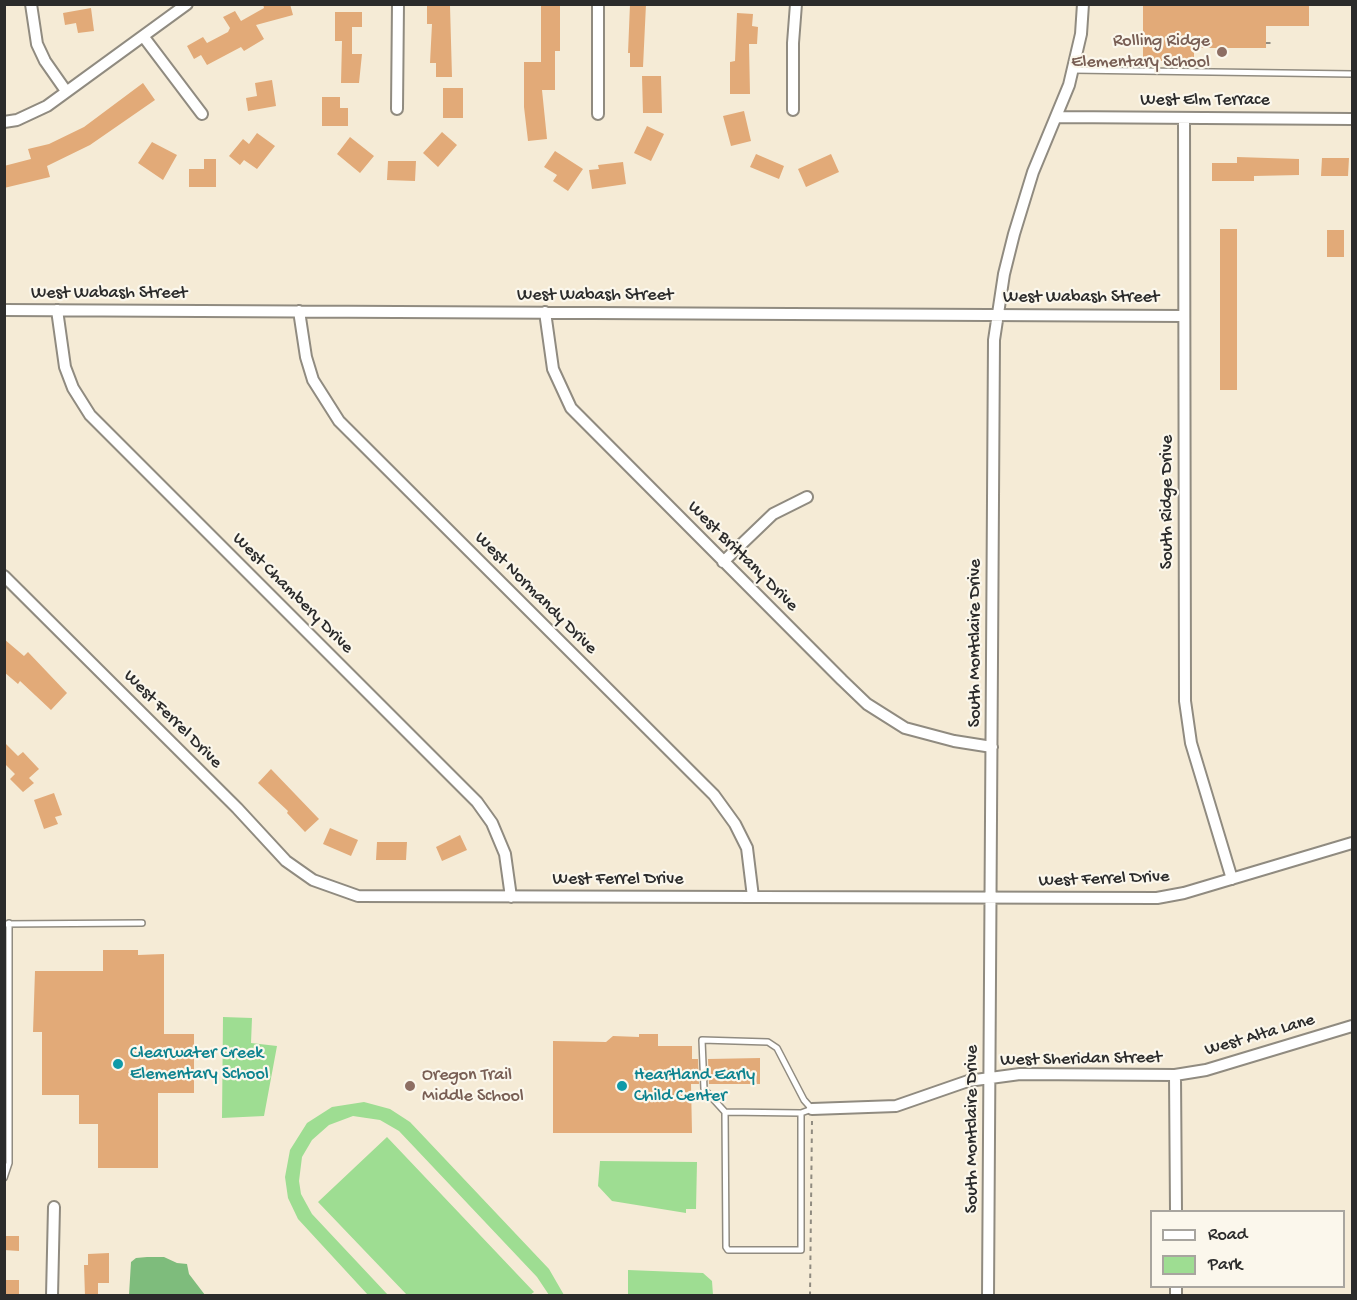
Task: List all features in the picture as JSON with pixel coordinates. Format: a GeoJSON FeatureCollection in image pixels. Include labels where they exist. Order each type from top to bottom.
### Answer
{"type":"FeatureCollection","features":[{"type":"Feature","properties":{"kind":"street"},"geometry":{"type":"LineString","coordinates":[[31,4],[38,44],[45,61],[66,91]]}},
{"type":"Feature","properties":{"kind":"street"},"geometry":{"type":"LineString","coordinates":[[4,122],[17,120],[46,105],[187,4]]}},
{"type":"Feature","properties":{"kind":"street"},"geometry":{"type":"LineString","coordinates":[[397,109],[398,4]]}},
{"type":"Feature","properties":{"kind":"street"},"geometry":{"type":"LineString","coordinates":[[597,4],[598,114]]}},
{"type":"Feature","properties":{"kind":"street"},"geometry":{"type":"LineString","coordinates":[[793,110],[796,4]]}},
{"type":"Feature","properties":{"kind":"street","name":"South Montclaire Drive"},"geometry":{"type":"LineString","coordinates":[[988,1296],[992,900],[992,376],[997,314],[1014,234],[1034,172],[1073,70],[1081,34],[1083,4]]}},
{"type":"Feature","properties":{"kind":"street"},"geometry":{"type":"LineString","coordinates":[[143,36],[202,114]]}},
{"type":"Feature","properties":{"kind":"street","name":"West Elm Terrace"},"geometry":{"type":"LineString","coordinates":[[1056,117],[1353,119]]}},
{"type":"Feature","properties":{"kind":"street","name":"South Ridge Drive"},"geometry":{"type":"LineString","coordinates":[[1184,118],[1185,701],[1191,743],[1232,879]]}},
{"type":"Feature","properties":{"kind":"street","name":"West Wabash Street"},"geometry":{"type":"LineString","coordinates":[[4,310],[1184,316]]}},
{"type":"Feature","properties":{"kind":"street","name":"West Chambery Drive"},"geometry":{"type":"LineString","coordinates":[[57,310],[65,368],[73,388],[90,415],[477,802],[492,823],[505,854],[511,897]]}},
{"type":"Feature","properties":{"kind":"street","name":"West Normandy Drive"},"geometry":{"type":"LineString","coordinates":[[299,311],[306,357],[313,380],[339,421],[714,795],[729,813],[744,842],[751,870],[753,897]]}},
{"type":"Feature","properties":{"kind":"street","name":"West Brittany Drive"},"geometry":{"type":"LineString","coordinates":[[545,312],[553,369],[571,408],[842,680],[879,713],[918,733],[992,747]]}},
{"type":"Feature","properties":{"kind":"street"},"geometry":{"type":"LineString","coordinates":[[723,562],[773,514],[807,497]]}},
{"type":"Feature","properties":{"kind":"street","name":"West Ferrel Drive"},"geometry":{"type":"LineString","coordinates":[[4,576],[229,800],[286,861],[303,874],[337,891],[358,896],[992,900],[1157,898],[1232,879],[1353,843]]}},
{"type":"Feature","properties":{"kind":"street","name":"West Alta Lane"},"geometry":{"type":"LineString","coordinates":[[1175,1075],[1206,1070],[1353,1026]]}},
{"type":"Feature","properties":{"kind":"street","name":"West Sheridan Street"},"geometry":{"type":"LineString","coordinates":[[806,1111],[896,1106],[968,1081],[1020,1074],[1175,1075]]}},
{"type":"Feature","properties":{"kind":"street"},"geometry":{"type":"LineString","coordinates":[[1175,1075],[1176,1210]]}},
{"type":"Feature","properties":{"kind":"street"},"geometry":{"type":"LineString","coordinates":[[52,1296],[54,1206]]}},
{"type":"Feature","properties":{"kind":"lane"},"geometry":{"type":"LineString","coordinates":[[1073,70],[1353,74]]}},
{"type":"Feature","properties":{"kind":"lane"},"geometry":{"type":"LineString","coordinates":[[4,1178],[9,1163],[7,924],[142,923]]}},
{"type":"Feature","properties":{"kind":"lane"},"geometry":{"type":"LineString","coordinates":[[702,1040],[768,1042],[777,1048],[804,1100],[806,1111],[801,1250],[728,1250],[725,1112],[704,1089],[702,1040]]}},
{"type":"Feature","properties":{"kind":"lane"},"geometry":{"type":"LineString","coordinates":[[725,1112],[806,1111]]}},
{"type":"Feature","properties":{"kind":"path"},"geometry":{"type":"LineString","coordinates":[[1266,43],[1271,44]]}},
{"type":"Feature","properties":{"kind":"path"},"geometry":{"type":"LineString","coordinates":[[806,1111],[810,1296]]}},
{"type":"Feature","properties":{"kind":"green space"},"geometry":{"type":"Polygon","coordinates":[[[223,1017],[252,1018],[251,1043],[277,1046],[264,1116],[222,1118],[223,1017]]]}},
{"type":"Feature","properties":{"kind":"green space"},"geometry":{"type":"Polygon","coordinates":[[[364,1102],[390,1109],[410,1122],[549,1269],[564,1295],[549,1295],[537,1277],[399,1131],[380,1120],[353,1116],[329,1125],[312,1140],[302,1157],[299,1181],[301,1194],[312,1214],[388,1295],[368,1295],[298,1219],[288,1198],[285,1177],[290,1150],[307,1123],[332,1107],[364,1102]]]}},
{"type":"Feature","properties":{"kind":"green space"},"geometry":{"type":"Polygon","coordinates":[[[387,1137],[534,1292],[530,1295],[407,1295],[318,1202],[387,1137]]]}},
{"type":"Feature","properties":{"kind":"green space"},"geometry":{"type":"Polygon","coordinates":[[[600,1161],[697,1162],[696,1209],[686,1209],[686,1213],[612,1201],[598,1186],[600,1161]]]}},
{"type":"Feature","properties":{"kind":"green space"},"geometry":{"type":"Polygon","coordinates":[[[164,1257],[177,1263],[187,1264],[189,1274],[205,1295],[129,1295],[131,1262],[136,1258],[164,1257]]]}},
{"type":"Feature","properties":{"kind":"green space"},"geometry":{"type":"Polygon","coordinates":[[[628,1270],[703,1273],[712,1281],[713,1295],[628,1295],[628,1270]]]}},
{"type":"Feature","properties":{"kind":"building"},"geometry":{"type":"Polygon","coordinates":[[[263,4],[290,4],[293,15],[256,25],[264,39],[244,51],[241,47],[207,65],[201,55],[194,59],[187,46],[203,37],[207,43],[228,32],[230,28],[223,17],[235,11],[241,21],[264,8],[263,4]]]}},
{"type":"Feature","properties":{"kind":"building"},"geometry":{"type":"Polygon","coordinates":[[[541,4],[560,4],[560,51],[555,51],[555,90],[542,90],[547,139],[528,141],[524,107],[524,62],[541,62],[541,4]]]}},
{"type":"Feature","properties":{"kind":"building"},"geometry":{"type":"Polygon","coordinates":[[[630,4],[646,4],[643,67],[630,67],[630,53],[628,53],[630,4]]]}},
{"type":"Feature","properties":{"kind":"building","name":"Rolling Ridge Elementary School"},"geometry":{"type":"Polygon","coordinates":[[[1309,4],[1309,26],[1266,26],[1266,48],[1194,48],[1194,61],[1143,61],[1143,5],[1309,4]]]}},
{"type":"Feature","properties":{"kind":"building"},"geometry":{"type":"Polygon","coordinates":[[[427,6],[450,6],[452,77],[436,77],[436,63],[430,63],[432,24],[427,24],[427,6]]]}},
{"type":"Feature","properties":{"kind":"building"},"geometry":{"type":"Polygon","coordinates":[[[91,8],[94,31],[78,33],[76,23],[65,25],[63,13],[91,8]]]}},
{"type":"Feature","properties":{"kind":"building"},"geometry":{"type":"Polygon","coordinates":[[[335,12],[362,12],[362,27],[352,27],[352,54],[362,54],[359,83],[341,83],[342,41],[335,41],[335,12]]]}},
{"type":"Feature","properties":{"kind":"building"},"geometry":{"type":"Polygon","coordinates":[[[737,13],[753,14],[752,26],[758,27],[757,44],[749,44],[750,94],[730,94],[730,62],[735,61],[737,13]]]}},
{"type":"Feature","properties":{"kind":"building"},"geometry":{"type":"Polygon","coordinates":[[[642,76],[661,76],[662,113],[643,113],[642,76]]]}},
{"type":"Feature","properties":{"kind":"building"},"geometry":{"type":"Polygon","coordinates":[[[272,80],[276,106],[248,111],[246,98],[257,96],[255,83],[272,80]]]}},
{"type":"Feature","properties":{"kind":"building"},"geometry":{"type":"Polygon","coordinates":[[[143,83],[155,100],[90,145],[47,166],[50,177],[4,188],[4,166],[31,159],[28,149],[49,144],[84,127],[143,83]]]}},
{"type":"Feature","properties":{"kind":"building"},"geometry":{"type":"Polygon","coordinates":[[[443,88],[463,88],[463,118],[443,118],[443,88]]]}},
{"type":"Feature","properties":{"kind":"building"},"geometry":{"type":"Polygon","coordinates":[[[322,97],[340,97],[340,108],[348,108],[348,126],[322,126],[322,97]]]}},
{"type":"Feature","properties":{"kind":"building"},"geometry":{"type":"Polygon","coordinates":[[[744,111],[751,141],[731,146],[723,116],[744,111]]]}},
{"type":"Feature","properties":{"kind":"building"},"geometry":{"type":"Polygon","coordinates":[[[647,126],[664,134],[651,161],[634,153],[647,126]]]}},
{"type":"Feature","properties":{"kind":"building"},"geometry":{"type":"Polygon","coordinates":[[[442,132],[457,145],[438,167],[423,153],[442,132]]]}},
{"type":"Feature","properties":{"kind":"building"},"geometry":{"type":"Polygon","coordinates":[[[257,133],[275,146],[257,169],[244,160],[240,165],[229,156],[243,139],[249,144],[257,133]]]}},
{"type":"Feature","properties":{"kind":"building"},"geometry":{"type":"Polygon","coordinates":[[[350,137],[374,156],[360,173],[337,154],[350,137]]]}},
{"type":"Feature","properties":{"kind":"building"},"geometry":{"type":"Polygon","coordinates":[[[152,142],[177,155],[163,180],[138,163],[152,142]]]}},
{"type":"Feature","properties":{"kind":"building"},"geometry":{"type":"Polygon","coordinates":[[[555,151],[583,169],[568,191],[553,181],[557,175],[544,167],[555,151]]]}},
{"type":"Feature","properties":{"kind":"building"},"geometry":{"type":"Polygon","coordinates":[[[756,154],[784,166],[779,179],[750,167],[756,154]]]}},
{"type":"Feature","properties":{"kind":"building"},"geometry":{"type":"Polygon","coordinates":[[[831,154],[839,172],[806,187],[798,169],[831,154]]]}},
{"type":"Feature","properties":{"kind":"building"},"geometry":{"type":"Polygon","coordinates":[[[1237,157],[1299,159],[1299,175],[1254,176],[1254,181],[1212,181],[1212,163],[1237,163],[1237,157]]]}},
{"type":"Feature","properties":{"kind":"building"},"geometry":{"type":"Polygon","coordinates":[[[1322,158],[1349,158],[1348,176],[1321,176],[1322,158]]]}},
{"type":"Feature","properties":{"kind":"building"},"geometry":{"type":"Polygon","coordinates":[[[204,159],[216,159],[216,187],[189,187],[189,169],[204,169],[204,159]]]}},
{"type":"Feature","properties":{"kind":"building"},"geometry":{"type":"Polygon","coordinates":[[[388,161],[416,161],[415,181],[387,180],[388,161]]]}},
{"type":"Feature","properties":{"kind":"building"},"geometry":{"type":"Polygon","coordinates":[[[623,162],[626,184],[592,189],[589,170],[599,169],[598,165],[623,162]]]}},
{"type":"Feature","properties":{"kind":"building"},"geometry":{"type":"Polygon","coordinates":[[[1220,229],[1237,229],[1237,390],[1220,390],[1220,229]]]}},
{"type":"Feature","properties":{"kind":"building"},"geometry":{"type":"Polygon","coordinates":[[[1327,230],[1344,230],[1344,257],[1327,257],[1327,230]]]}},
{"type":"Feature","properties":{"kind":"building"},"geometry":{"type":"Polygon","coordinates":[[[4,639],[24,656],[28,652],[67,693],[51,710],[20,681],[18,684],[4,672],[4,639]]]}},
{"type":"Feature","properties":{"kind":"building"},"geometry":{"type":"Polygon","coordinates":[[[4,742],[18,756],[23,752],[39,769],[29,778],[34,783],[23,792],[10,779],[15,774],[4,763],[4,742]]]}},
{"type":"Feature","properties":{"kind":"building"},"geometry":{"type":"Polygon","coordinates":[[[271,769],[319,819],[305,832],[287,813],[288,811],[258,783],[271,769]]]}},
{"type":"Feature","properties":{"kind":"building"},"geometry":{"type":"Polygon","coordinates":[[[54,793],[62,815],[55,817],[58,824],[44,829],[34,800],[54,793]]]}},
{"type":"Feature","properties":{"kind":"building"},"geometry":{"type":"Polygon","coordinates":[[[330,828],[358,840],[351,856],[323,844],[330,828]]]}},
{"type":"Feature","properties":{"kind":"building"},"geometry":{"type":"Polygon","coordinates":[[[460,835],[467,850],[442,861],[436,847],[460,835]]]}},
{"type":"Feature","properties":{"kind":"building"},"geometry":{"type":"Polygon","coordinates":[[[377,842],[407,842],[406,860],[376,860],[377,842]]]}},
{"type":"Feature","properties":{"kind":"building","name":"Clearwater Creek Elementary School"},"geometry":{"type":"Polygon","coordinates":[[[103,950],[138,950],[138,955],[164,954],[164,1034],[194,1034],[194,1093],[158,1093],[158,1168],[98,1168],[98,1124],[79,1124],[79,1095],[42,1095],[42,1032],[33,1032],[35,971],[103,971],[103,950]]]}},
{"type":"Feature","properties":{"kind":"building","name":"Heartland Early Child Center"},"geometry":{"type":"Polygon","coordinates":[[[639,1034],[658,1034],[658,1046],[692,1046],[692,1059],[698,1059],[699,1084],[691,1084],[692,1133],[553,1133],[553,1041],[606,1042],[613,1036],[639,1037],[639,1034]]]}},
{"type":"Feature","properties":{"kind":"building","name":"Heartland Early Child Center"},"geometry":{"type":"Polygon","coordinates":[[[760,1058],[760,1084],[709,1084],[708,1059],[760,1058]]]}},
{"type":"Feature","properties":{"kind":"building"},"geometry":{"type":"Polygon","coordinates":[[[4,1236],[19,1236],[19,1251],[4,1250],[4,1236]]]}},
{"type":"Feature","properties":{"kind":"building"},"geometry":{"type":"Polygon","coordinates":[[[109,1253],[109,1283],[98,1283],[98,1296],[85,1296],[84,1265],[88,1265],[88,1254],[109,1253]]]}},
{"type":"Feature","properties":{"kind":"building"},"geometry":{"type":"Polygon","coordinates":[[[4,1280],[19,1280],[19,1294],[4,1296],[4,1280]]]}},
{"type":"Feature","properties":{"kind":"place","name":"Rolling Ridge Elementary School"},"geometry":{"type":"Point","coordinates":[1222,52]}},
{"type":"Feature","properties":{"kind":"place","name":"Clearwater Creek Elementary School"},"geometry":{"type":"Point","coordinates":[118,1064]}},
{"type":"Feature","properties":{"kind":"place","name":"Oregon Trail Middle School"},"geometry":{"type":"Point","coordinates":[410,1086]}},
{"type":"Feature","properties":{"kind":"place","name":"Heartland Early Child Center"},"geometry":{"type":"Point","coordinates":[622,1086]}}]}
